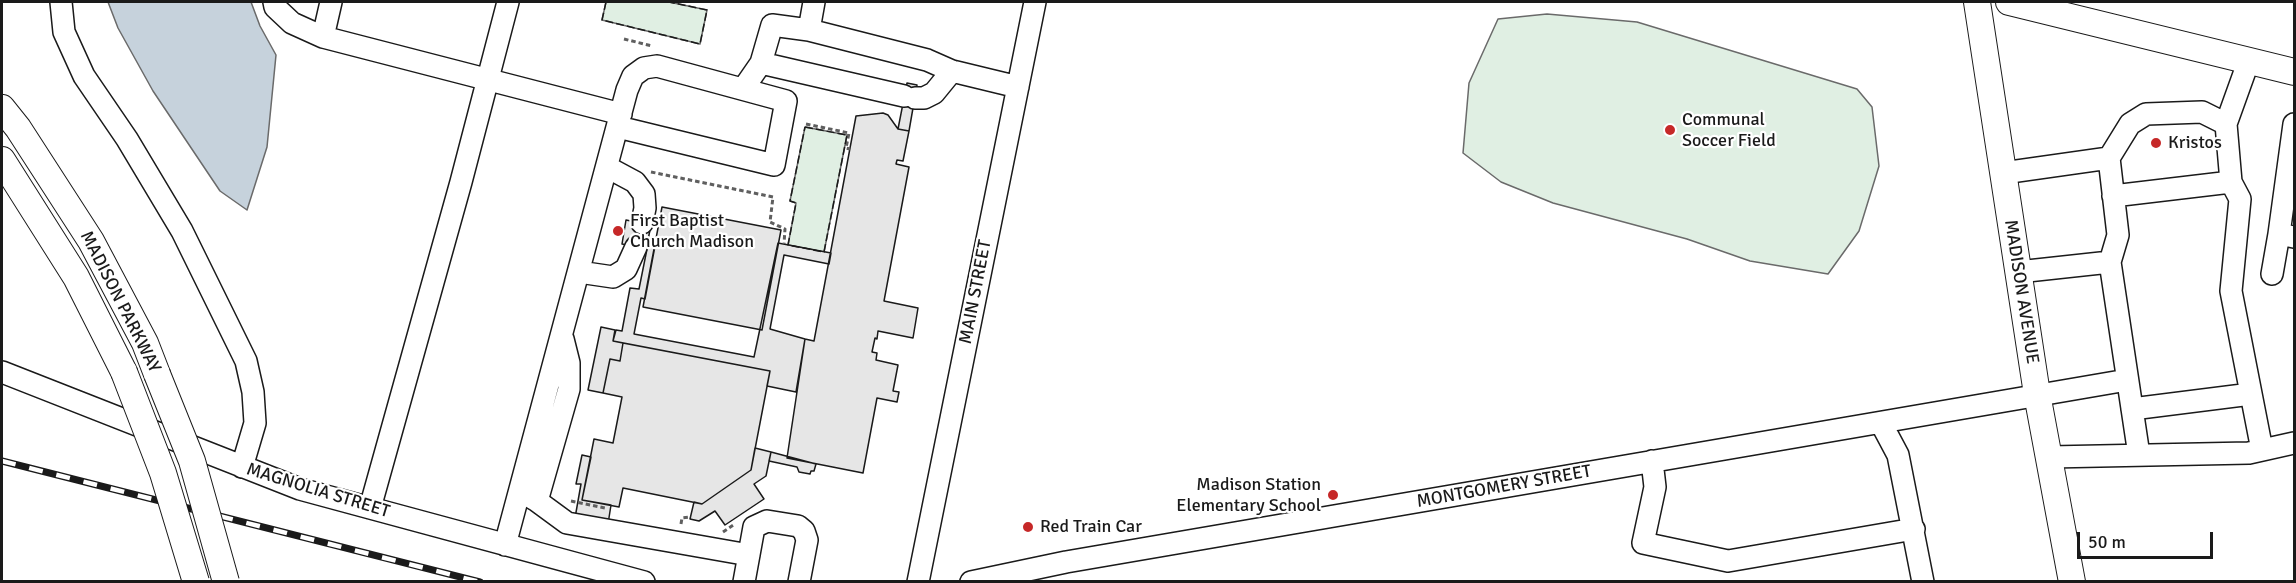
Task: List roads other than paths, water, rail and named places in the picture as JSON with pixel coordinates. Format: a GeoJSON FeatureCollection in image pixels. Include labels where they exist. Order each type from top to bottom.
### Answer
{"type":"FeatureCollection","features":[{"type":"Feature","properties":{"kind":"main road","name":"MADISON AVENUE"},"geometry":{"type":"LineString","coordinates":[[1977,2],[2037,394],[2072,582]]}},
{"type":"Feature","properties":{"kind":"main road"},"geometry":{"type":"LineString","coordinates":[[2009,2],[2295,72]]}},
{"type":"Feature","properties":{"kind":"main road","name":"MADISON PARKWAY"},"geometry":{"type":"LineString","coordinates":[[2,108],[18,128],[91,242],[145,343],[192,460],[226,582]]}},
{"type":"Feature","properties":{"kind":"main road","name":"MADISON PARKWAY"},"geometry":{"type":"LineString","coordinates":[[2,160],[76,277],[124,372],[163,473],[196,582]]}},
{"type":"Feature","properties":{"kind":"street"},"geometry":{"type":"LineString","coordinates":[[60,2],[64,32],[84,76],[128,139],[182,231],[246,361],[253,392],[255,423],[242,467]]}},
{"type":"Feature","properties":{"kind":"street"},"geometry":{"type":"LineString","coordinates":[[274,2],[275,7],[292,23],[323,38],[486,79],[620,120],[774,165],[786,101],[657,66],[644,68],[633,76],[620,120],[607,167],[562,335],[528,496],[505,545]]}},
{"type":"Feature","properties":{"kind":"street"},"geometry":{"type":"LineString","coordinates":[[323,38],[331,2]]}},
{"type":"Feature","properties":{"kind":"street"},"geometry":{"type":"LineString","coordinates":[[370,508],[464,171],[486,79],[508,2]]}},
{"type":"Feature","properties":{"kind":"street"},"geometry":{"type":"LineString","coordinates":[[809,30],[814,2]]}},
{"type":"Feature","properties":{"kind":"street","name":"MAIN STREET"},"geometry":{"type":"LineString","coordinates":[[918,582],[1035,2]]}},
{"type":"Feature","properties":{"kind":"street"},"geometry":{"type":"LineString","coordinates":[[743,89],[761,63],[772,25],[809,30],[927,60],[952,71],[1018,87]]}},
{"type":"Feature","properties":{"kind":"street"},"geometry":{"type":"LineString","coordinates":[[2249,60],[2226,124],[2231,182],[2240,199],[2231,291],[2262,450]]}},
{"type":"Feature","properties":{"kind":"street"},"geometry":{"type":"LineString","coordinates":[[761,63],[910,97],[924,98],[934,93],[952,71]]}},
{"type":"Feature","properties":{"kind":"street"},"geometry":{"type":"LineString","coordinates":[[2139,455],[2110,262],[2118,235],[2109,158],[2130,124],[2146,114],[2202,112],[2226,124]]}},
{"type":"Feature","properties":{"kind":"street"},"geometry":{"type":"LineString","coordinates":[[2272,274],[2287,236],[2295,124]]}},
{"type":"Feature","properties":{"kind":"street"},"geometry":{"type":"LineString","coordinates":[[2003,173],[2109,158]]}},
{"type":"Feature","properties":{"kind":"street"},"geometry":{"type":"LineString","coordinates":[[607,167],[635,182],[644,194],[645,208],[642,223]]}},
{"type":"Feature","properties":{"kind":"street"},"geometry":{"type":"LineString","coordinates":[[2113,196],[2231,182]]}},
{"type":"Feature","properties":{"kind":"street"},"geometry":{"type":"LineString","coordinates":[[579,272],[613,277],[626,269],[636,247]]}},
{"type":"Feature","properties":{"kind":"street"},"geometry":{"type":"LineString","coordinates":[[2018,272],[2110,262]]}},
{"type":"Feature","properties":{"kind":"street","name":"MAGNOLIA STREET"},"geometry":{"type":"LineString","coordinates":[[2,372],[300,489],[644,582]]}},
{"type":"Feature","properties":{"kind":"street","name":"MONTGOMERY STREET"},"geometry":{"type":"LineString","coordinates":[[971,582],[1078,560],[2127,380]]}},
{"type":"Feature","properties":{"kind":"street"},"geometry":{"type":"LineString","coordinates":[[2132,408],[2251,394]]}},
{"type":"Feature","properties":{"kind":"street"},"geometry":{"type":"LineString","coordinates":[[1881,423],[1898,455],[1923,582]]}},
{"type":"Feature","properties":{"kind":"street"},"geometry":{"type":"LineString","coordinates":[[2050,457],[2262,450],[2295,443]]}},
{"type":"Feature","properties":{"kind":"street"},"geometry":{"type":"LineString","coordinates":[[1652,461],[1655,488],[1643,543],[1728,561],[1914,529]]}},
{"type":"Feature","properties":{"kind":"street"},"geometry":{"type":"LineString","coordinates":[[528,496],[567,523],[749,555]]}},
{"type":"Feature","properties":{"kind":"street"},"geometry":{"type":"LineString","coordinates":[[744,582],[754,527],[767,521],[798,526],[804,531],[807,540],[799,582]]}},
{"type":"Feature","properties":{"kind":"railway"},"geometry":{"type":"LineString","coordinates":[[2,461],[480,582]]}},
{"type":"Feature","properties":{"kind":"place","name":"Communal Soccer Field"},"geometry":{"type":"Point","coordinates":[1670,130]}},
{"type":"Feature","properties":{"kind":"place","name":"Kristos"},"geometry":{"type":"Point","coordinates":[2156,143]}},
{"type":"Feature","properties":{"kind":"place","name":"First Baptist Church Madison"},"geometry":{"type":"Point","coordinates":[618,231]}},
{"type":"Feature","properties":{"kind":"place","name":"Madison Station Elementary School"},"geometry":{"type":"Point","coordinates":[1333,495]}},
{"type":"Feature","properties":{"kind":"place","name":"Red Train Car"},"geometry":{"type":"Point","coordinates":[1028,527]}}]}
